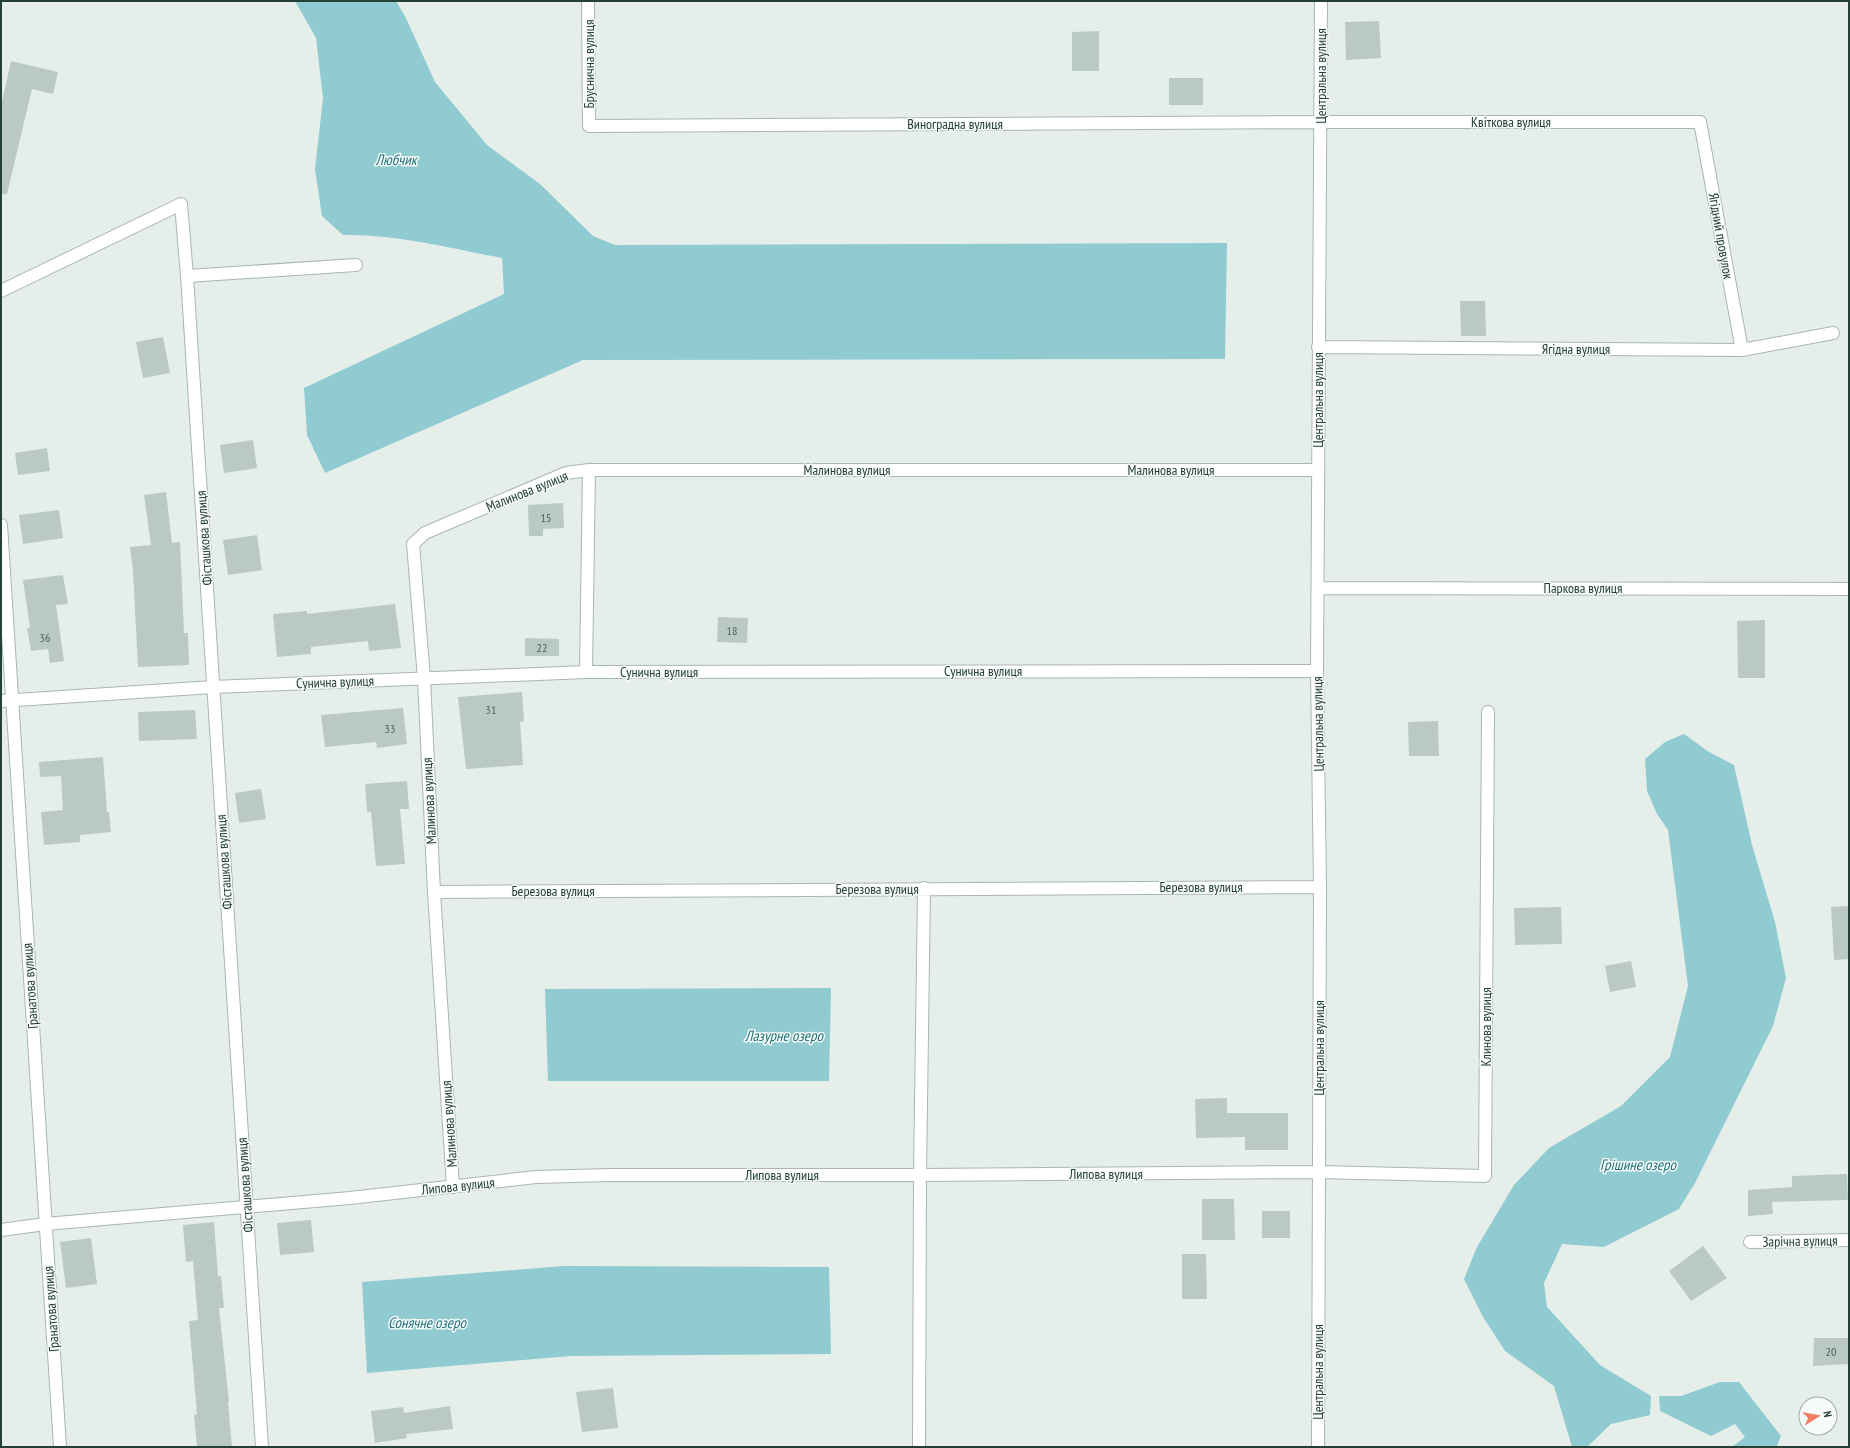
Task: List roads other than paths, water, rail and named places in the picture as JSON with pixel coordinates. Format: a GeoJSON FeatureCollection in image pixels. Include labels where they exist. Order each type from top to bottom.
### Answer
{"type":"FeatureCollection","features":[{"type":"Feature","properties":{"kind":"street","name":"Бруснична вулиця"},"geometry":{"type":"LineString","coordinates":[[588,1],[589,126]]}},
{"type":"Feature","properties":{"kind":"street","name":"Центральна вулиця"},"geometry":{"type":"LineString","coordinates":[[1318,1447],[1320,887],[1317,671],[1321,1]]}},
{"type":"Feature","properties":{"kind":"street","name":"Виноградна вулиця"},"geometry":{"type":"LineString","coordinates":[[589,126],[1321,122]]}},
{"type":"Feature","properties":{"kind":"street","name":"Квіткова вулиця"},"geometry":{"type":"LineString","coordinates":[[1321,122],[1700,122]]}},
{"type":"Feature","properties":{"kind":"street","name":"Ягідний провулок"},"geometry":{"type":"LineString","coordinates":[[1700,122],[1742,350]]}},
{"type":"Feature","properties":{"kind":"street","name":"Фісташкова вулиця"},"geometry":{"type":"LineString","coordinates":[[1,291],[181,204],[187,276],[262,1447]]}},
{"type":"Feature","properties":{"kind":"street"},"geometry":{"type":"LineString","coordinates":[[187,276],[356,265]]}},
{"type":"Feature","properties":{"kind":"street","name":"Ягідна вулиця"},"geometry":{"type":"LineString","coordinates":[[1318,347],[1742,350],[1833,333]]}},
{"type":"Feature","properties":{"kind":"street"},"geometry":{"type":"LineString","coordinates":[[586,672],[589,470]]}},
{"type":"Feature","properties":{"kind":"street","name":"Малинова вулиця"},"geometry":{"type":"LineString","coordinates":[[453,1187],[434,892],[424,678],[413,544],[425,533],[566,473],[589,470],[1318,470]]}},
{"type":"Feature","properties":{"kind":"street","name":"Гранатова вулиця"},"geometry":{"type":"LineString","coordinates":[[1,525],[7,701],[60,1447]]}},
{"type":"Feature","properties":{"kind":"street","name":"Паркова вулиця"},"geometry":{"type":"LineString","coordinates":[[1318,588],[1849,589]]}},
{"type":"Feature","properties":{"kind":"street","name":"Сунична вулиця"},"geometry":{"type":"LineString","coordinates":[[7,701],[213,687],[586,672],[1317,671]]}},
{"type":"Feature","properties":{"kind":"street","name":"Клинова вулиця"},"geometry":{"type":"LineString","coordinates":[[1318,1172],[1485,1176],[1488,712]]}},
{"type":"Feature","properties":{"kind":"street","name":"Березова вулиця"},"geometry":{"type":"LineString","coordinates":[[434,892],[924,888],[1320,887]]}},
{"type":"Feature","properties":{"kind":"street"},"geometry":{"type":"LineString","coordinates":[[919,1447],[920,1175],[924,888]]}},
{"type":"Feature","properties":{"kind":"street","name":"Липова вулиця"},"geometry":{"type":"LineString","coordinates":[[1,1230],[45,1224],[350,1198],[536,1178],[609,1175],[920,1175],[1318,1172]]}},
{"type":"Feature","properties":{"kind":"street","name":"Зарічна вулиця"},"geometry":{"type":"LineString","coordinates":[[1750,1242],[1849,1240]]}},
{"type":"Feature","properties":{"kind":"water","name":"Любчик"},"geometry":{"type":"Polygon","coordinates":[[[295,1],[396,1],[406,18],[435,82],[487,145],[540,184],[593,236],[615,245],[1227,243],[1225,359],[583,360],[325,473],[307,435],[304,388],[504,294],[502,258],[403,239],[363,235],[343,235],[322,216],[315,169],[323,98],[316,38],[295,1]]]}},
{"type":"Feature","properties":{"kind":"water","name":"Грішине озеро"},"geometry":{"type":"Polygon","coordinates":[[[1684,734],[1709,752],[1734,765],[1752,845],[1775,922],[1786,978],[1773,1026],[1695,1183],[1679,1209],[1604,1247],[1562,1244],[1544,1283],[1547,1307],[1600,1365],[1651,1396],[1650,1415],[1611,1424],[1587,1447],[1572,1447],[1554,1386],[1505,1351],[1483,1317],[1464,1279],[1477,1247],[1514,1185],[1549,1148],[1621,1106],[1670,1057],[1688,986],[1668,830],[1657,814],[1647,791],[1645,759],[1665,742],[1684,734]]]}},
{"type":"Feature","properties":{"kind":"water","name":"Лазурне озеро"},"geometry":{"type":"Polygon","coordinates":[[[831,988],[829,1081],[548,1081],[545,989],[831,988]]]}},
{"type":"Feature","properties":{"kind":"water","name":"Сонячне озеро"},"geometry":{"type":"Polygon","coordinates":[[[563,1266],[829,1267],[831,1354],[571,1356],[367,1373],[362,1282],[563,1266]]]}},
{"type":"Feature","properties":{"kind":"water"},"geometry":{"type":"Polygon","coordinates":[[[1720,1382],[1739,1382],[1781,1436],[1777,1446],[1732,1447],[1745,1437],[1735,1424],[1711,1436],[1660,1411],[1659,1396],[1681,1396],[1720,1382]]]}}]}
